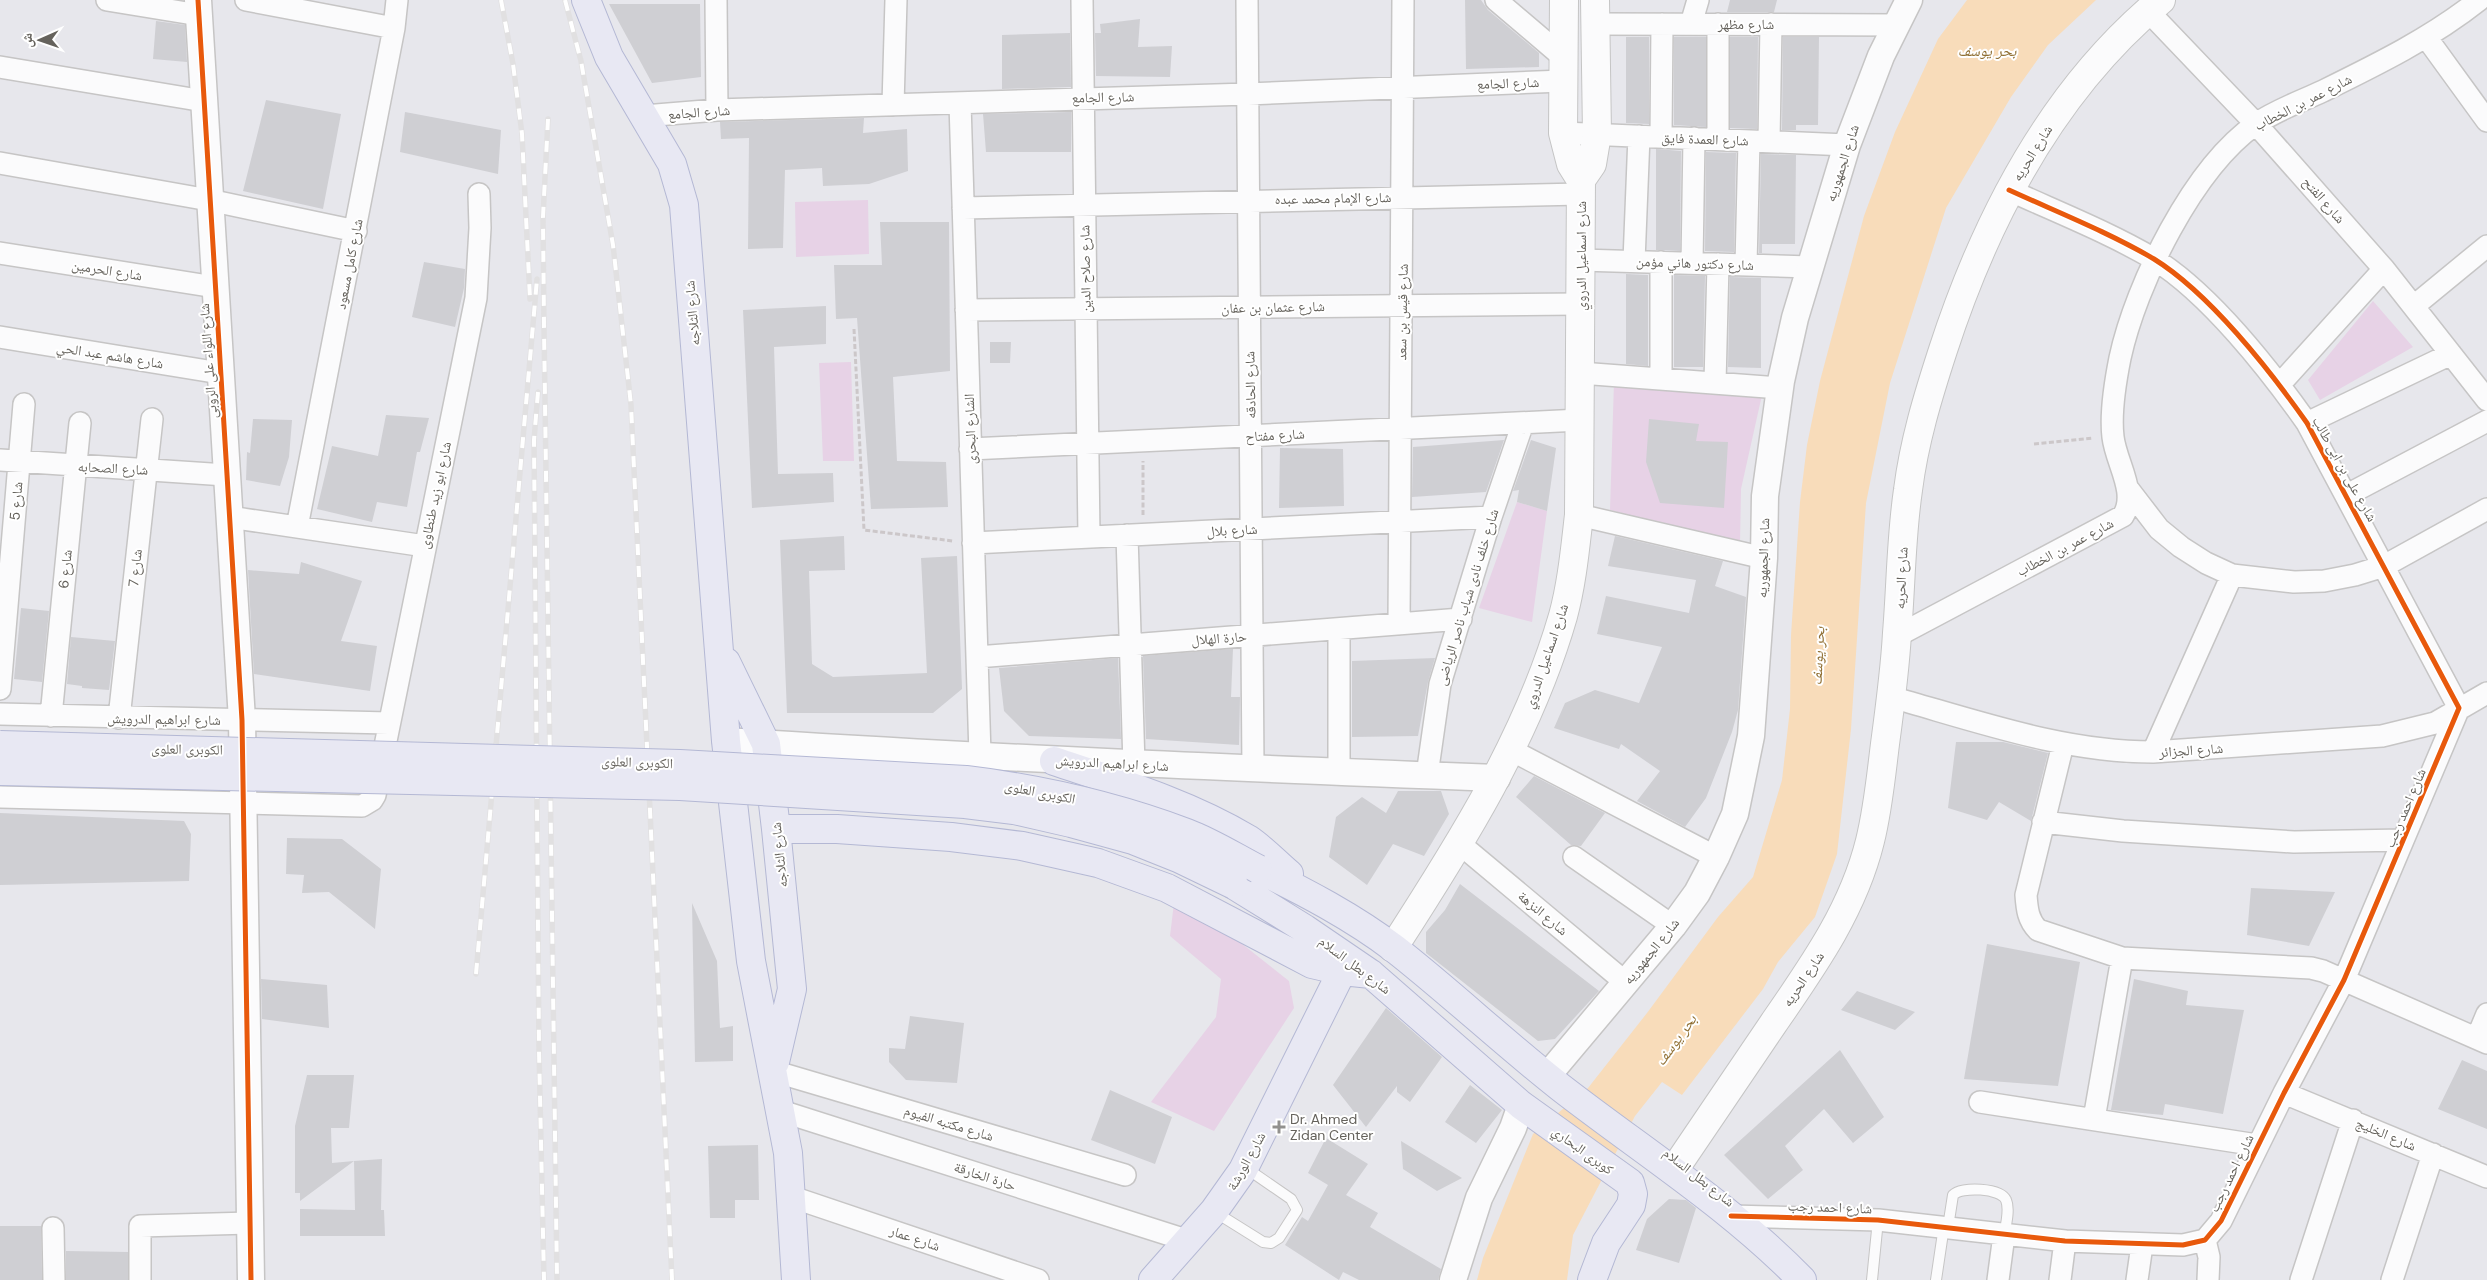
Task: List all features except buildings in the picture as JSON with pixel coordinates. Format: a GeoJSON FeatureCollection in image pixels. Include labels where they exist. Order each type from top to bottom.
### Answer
{"type":"FeatureCollection","features":[{"type":"Feature","properties":{"kind":"main road","name":"شارع الثلاجه"},"geometry":{"type":"LineString","coordinates":[[586,0],[609,57],[672,164],[684,205],[726,741],[751,961],[781,1111],[801,1278]]}},
{"type":"Feature","properties":{"kind":"main road","name":"شارع اسماعيل الدروي"},"geometry":{"type":"LineString","coordinates":[[1393,948],[1460,844],[1511,750],[1546,666],[1564,615],[1573,567],[1579,515],[1581,187],[1571,164],[1563,133],[1564,0]]}},
{"type":"Feature","properties":{"kind":"main road","name":"شارع الحريه"},"geometry":{"type":"LineString","coordinates":[[1674,1170],[1815,963],[1838,925],[1857,884],[1870,842],[1879,798],[1897,636],[1908,490],[1917,440],[1954,317],[1978,254],[2009,190],[2036,142],[2074,92],[2118,40],[2154,5]]}},
{"type":"Feature","properties":{"kind":"main road","name":"شارع اسماعيل الدروي"},"geometry":{"type":"LineString","coordinates":[[1581,187],[1592,164],[1597,134],[1596,12]]}},
{"type":"Feature","properties":{"kind":"main road","name":"شارع الثلاجه"},"geometry":{"type":"LineString","coordinates":[[719,648],[766,744],[792,989],[773,1071]]}},
{"type":"Feature","properties":{"kind":"main road","name":"الكوبرى العلوى"},"geometry":{"type":"LineString","coordinates":[[0,745],[680,764],[966,780],[1012,786],[1078,799],[1138,816],[1189,834],[1317,898]]}},
{"type":"Feature","properties":{"kind":"main road"},"geometry":{"type":"LineString","coordinates":[[1054,761],[1166,799],[1205,816],[1250,840],[1317,898],[1393,948],[1553,1081]]}},
{"type":"Feature","properties":{"kind":"main road","name":"الكوبرى العلوى"},"geometry":{"type":"LineString","coordinates":[[0,771],[680,786],[965,804],[1033,814],[1133,840],[1178,858],[1234,885]]}},
{"type":"Feature","properties":{"kind":"main road"},"geometry":{"type":"LineString","coordinates":[[776,829],[837,829],[951,838],[1022,846],[1098,864],[1167,888],[1297,957],[1342,971],[1371,974]]}},
{"type":"Feature","properties":{"kind":"main road","name":"شارع بطل السلام"},"geometry":{"type":"LineString","coordinates":[[1234,885],[1305,929],[1371,974],[1529,1110]]}},
{"type":"Feature","properties":{"kind":"main road","name":"شارع الورشة"},"geometry":{"type":"LineString","coordinates":[[1153,1280],[1214,1211],[1245,1167],[1342,971]]}},
{"type":"Feature","properties":{"kind":"main road","name":"شارع بطل السلام"},"geometry":{"type":"LineString","coordinates":[[1553,1081],[1674,1170],[1731,1216],[1802,1280]]}},
{"type":"Feature","properties":{"kind":"main road","name":"كوبرى البحاري"},"geometry":{"type":"LineString","coordinates":[[1529,1110],[1630,1184],[1633,1194],[1631,1205],[1606,1242],[1592,1280]]}},
{"type":"Feature","properties":{"kind":"street"},"geometry":{"type":"LineString","coordinates":[[107,0],[199,7]]}},
{"type":"Feature","properties":{"kind":"street"},"geometry":{"type":"LineString","coordinates":[[246,0],[394,28]]}},
{"type":"Feature","properties":{"kind":"street","name":"شارع كامل مسعود"},"geometry":{"type":"LineString","coordinates":[[297,527],[356,231],[394,28],[397,0]]}},
{"type":"Feature","properties":{"kind":"street"},"geometry":{"type":"LineString","coordinates":[[716,0],[717,110]]}},
{"type":"Feature","properties":{"kind":"street"},"geometry":{"type":"LineString","coordinates":[[893,105],[896,0]]}},
{"type":"Feature","properties":{"kind":"street","name":"شارع صلاح الدين"},"geometry":{"type":"LineString","coordinates":[[1082,0],[1089,537]]}},
{"type":"Feature","properties":{"kind":"street","name":"شارع الحادقه"},"geometry":{"type":"LineString","coordinates":[[1247,0],[1253,769]]}},
{"type":"Feature","properties":{"kind":"street","name":"شارع قيس بن سعد"},"geometry":{"type":"LineString","coordinates":[[1399,624],[1403,0]]}},
{"type":"Feature","properties":{"kind":"street"},"geometry":{"type":"LineString","coordinates":[[1496,0],[1563,69]]}},
{"type":"Feature","properties":{"kind":"street"},"geometry":{"type":"LineString","coordinates":[[1691,24],[1698,0]]}},
{"type":"Feature","properties":{"kind":"street","name":"شارع الجمهوريه"},"geometry":{"type":"LineString","coordinates":[[1553,1081],[1625,982],[1673,926],[1697,892],[1716,857],[1734,814],[1751,736],[1764,558],[1765,496],[1780,388],[1795,318],[1847,144],[1880,56],[1909,0]]}},
{"type":"Feature","properties":{"kind":"street","name":"شارع عمر بن الخطاب"},"geometry":{"type":"LineString","coordinates":[[1897,636],[2123,516],[2129,504],[2129,490],[2118,461],[2113,436],[2114,399],[2120,359],[2129,324],[2155,260],[2171,228],[2206,176],[2235,142],[2256,124],[2404,51],[2480,0]]}},
{"type":"Feature","properties":{"kind":"street","name":"شارع الفتح"},"geometry":{"type":"LineString","coordinates":[[2154,5],[2384,269],[2487,400]]}},
{"type":"Feature","properties":{"kind":"street","name":"شارع اللواء على الروبى"},"geometry":{"type":"LineString","coordinates":[[199,7],[209,200],[242,720],[251,1280]]}},
{"type":"Feature","properties":{"kind":"street","name":"شارع مظهر"},"geometry":{"type":"LineString","coordinates":[[1596,12],[1662,24],[1897,24]]}},
{"type":"Feature","properties":{"kind":"street"},"geometry":{"type":"LineString","coordinates":[[1661,137],[1662,24]]}},
{"type":"Feature","properties":{"kind":"street"},"geometry":{"type":"LineString","coordinates":[[1718,24],[1718,139]]}},
{"type":"Feature","properties":{"kind":"street"},"geometry":{"type":"LineString","coordinates":[[1746,265],[1771,24]]}},
{"type":"Feature","properties":{"kind":"street"},"geometry":{"type":"LineString","coordinates":[[2426,38],[2487,121]]}},
{"type":"Feature","properties":{"kind":"street"},"geometry":{"type":"LineString","coordinates":[[0,67],[204,101]]}},
{"type":"Feature","properties":{"kind":"street","name":"شارع الجامع"},"geometry":{"type":"LineString","coordinates":[[644,116],[717,110],[960,103],[1083,97],[1248,94],[1403,87],[1563,69]]}},
{"type":"Feature","properties":{"kind":"street","name":"الشارع البحرى"},"geometry":{"type":"LineString","coordinates":[[960,103],[980,754]]}},
{"type":"Feature","properties":{"kind":"street","name":"شارع العمدة فايق"},"geometry":{"type":"LineString","coordinates":[[1563,133],[1847,144]]}},
{"type":"Feature","properties":{"kind":"street"},"geometry":{"type":"LineString","coordinates":[[1634,261],[1639,136]]}},
{"type":"Feature","properties":{"kind":"street"},"geometry":{"type":"LineString","coordinates":[[1692,263],[1694,138]]}},
{"type":"Feature","properties":{"kind":"street"},"geometry":{"type":"LineString","coordinates":[[0,163],[209,200],[356,231]]}},
{"type":"Feature","properties":{"kind":"street","name":"شارع الإمام محمد عبده"},"geometry":{"type":"LineString","coordinates":[[963,208],[1403,196],[1581,187]]}},
{"type":"Feature","properties":{"kind":"street","name":"شارع على بن ابى طالب"},"geometry":{"type":"LineString","coordinates":[[2009,190],[2155,260],[2185,283],[2226,323],[2280,384],[2307,423],[2459,708]]}},
{"type":"Feature","properties":{"kind":"street","name":"شارع ابو زيد طنطاوى"},"geometry":{"type":"LineString","coordinates":[[244,803],[362,806],[372,800],[375,795],[476,298],[480,246],[479,194]]}},
{"type":"Feature","properties":{"kind":"street"},"geometry":{"type":"LineString","coordinates":[[2414,306],[2487,246]]}},
{"type":"Feature","properties":{"kind":"street","name":"شارع الحرمين"},"geometry":{"type":"LineString","coordinates":[[0,253],[215,287]]}},
{"type":"Feature","properties":{"kind":"street","name":"شارع دكتور هاني مؤمن"},"geometry":{"type":"LineString","coordinates":[[1581,260],[1810,267]]}},
{"type":"Feature","properties":{"kind":"street"},"geometry":{"type":"LineString","coordinates":[[1661,262],[1661,379]]}},
{"type":"Feature","properties":{"kind":"street"},"geometry":{"type":"LineString","coordinates":[[1715,383],[1718,264]]}},
{"type":"Feature","properties":{"kind":"street"},"geometry":{"type":"LineString","coordinates":[[2280,384],[2384,269]]}},
{"type":"Feature","properties":{"kind":"street","name":"شارع عثمان بن عفان"},"geometry":{"type":"LineString","coordinates":[[966,310],[1580,304]]}},
{"type":"Feature","properties":{"kind":"street","name":"شارع هاشم عبد الحي"},"geometry":{"type":"LineString","coordinates":[[0,337],[220,373]]}},
{"type":"Feature","properties":{"kind":"street"},"geometry":{"type":"LineString","coordinates":[[2307,423],[2451,354]]}},
{"type":"Feature","properties":{"kind":"street"},"geometry":{"type":"LineString","coordinates":[[1580,373],[1780,388]]}},
{"type":"Feature","properties":{"kind":"street","name":"شارع 5"},"geometry":{"type":"LineString","coordinates":[[0,689],[10,461],[24,404]]}},
{"type":"Feature","properties":{"kind":"street","name":"شارع 7"},"geometry":{"type":"LineString","coordinates":[[119,718],[152,419]]}},
{"type":"Feature","properties":{"kind":"street","name":"شارع مفتاح"},"geometry":{"type":"LineString","coordinates":[[970,449],[1580,420]]}},
{"type":"Feature","properties":{"kind":"street"},"geometry":{"type":"LineString","coordinates":[[2346,495],[2487,421]]}},
{"type":"Feature","properties":{"kind":"street","name":"شارع 6"},"geometry":{"type":"LineString","coordinates":[[51,716],[80,423]]}},
{"type":"Feature","properties":{"kind":"street","name":"شارع خلف نادى شباب ناصر الرياضى"},"geometry":{"type":"LineString","coordinates":[[1427,776],[1440,684],[1491,517],[1523,423]]}},
{"type":"Feature","properties":{"kind":"street","name":"شارع الصحابه"},"geometry":{"type":"LineString","coordinates":[[10,461],[226,475]]}},
{"type":"Feature","properties":{"kind":"street"},"geometry":{"type":"LineString","coordinates":[[2129,490],[2158,529],[2206,563],[2232,574],[2294,582],[2340,578],[2384,566],[2487,509]]}},
{"type":"Feature","properties":{"kind":"street"},"geometry":{"type":"LineString","coordinates":[[1579,515],[1764,558]]}},
{"type":"Feature","properties":{"kind":"street"},"geometry":{"type":"LineString","coordinates":[[229,517],[425,546]]}},
{"type":"Feature","properties":{"kind":"street","name":"شارع بلال"},"geometry":{"type":"LineString","coordinates":[[973,543],[1491,517]]}},
{"type":"Feature","properties":{"kind":"street"},"geometry":{"type":"LineString","coordinates":[[1134,765],[1130,645],[1135,535]]}},
{"type":"Feature","properties":{"kind":"street"},"geometry":{"type":"LineString","coordinates":[[2154,752],[2232,574]]}},
{"type":"Feature","properties":{"kind":"street","name":"حارة الهلال"},"geometry":{"type":"LineString","coordinates":[[976,657],[1461,620]]}},
{"type":"Feature","properties":{"kind":"street"},"geometry":{"type":"LineString","coordinates":[[1339,629],[1339,772]]}},
{"type":"Feature","properties":{"kind":"street","name":"شارع الجزائر"},"geometry":{"type":"LineString","coordinates":[[1891,697],[2063,744],[2122,752],[2154,752],[2382,736],[2435,723],[2487,693]]}},
{"type":"Feature","properties":{"kind":"street","name":"شارع احمد رجب"},"geometry":{"type":"LineString","coordinates":[[1731,1216],[1878,1220],[1946,1226],[2065,1242],[2183,1245],[2205,1240],[2221,1221],[2257,1145],[2344,980],[2459,708]]}},
{"type":"Feature","properties":{"kind":"street","name":"شارع ابراهيم الدرويش"},"geometry":{"type":"LineString","coordinates":[[0,714],[389,723]]}},
{"type":"Feature","properties":{"kind":"street","name":"شارع ابراهيم الدرويش"},"geometry":{"type":"LineString","coordinates":[[726,741],[980,754],[1054,761],[1134,765],[1497,778]]}},
{"type":"Feature","properties":{"kind":"street"},"geometry":{"type":"LineString","coordinates":[[2063,744],[2026,895],[2031,923],[2038,930],[2122,958],[2310,968],[2323,971],[2482,1040],[2487,1014]]}},
{"type":"Feature","properties":{"kind":"street"},"geometry":{"type":"LineString","coordinates":[[1511,750],[1716,857]]}},
{"type":"Feature","properties":{"kind":"street"},"geometry":{"type":"LineString","coordinates":[[0,797],[244,803]]}},
{"type":"Feature","properties":{"kind":"street"},"geometry":{"type":"LineString","coordinates":[[2043,822],[2122,831],[2294,842],[2403,840]]}},
{"type":"Feature","properties":{"kind":"street","name":"شارع النزهة"},"geometry":{"type":"LineString","coordinates":[[1460,844],[1625,982]]}},
{"type":"Feature","properties":{"kind":"street"},"geometry":{"type":"LineString","coordinates":[[1574,857],[1673,926]]}},
{"type":"Feature","properties":{"kind":"street"},"geometry":{"type":"LineString","coordinates":[[2094,1120],[2122,958]]}},
{"type":"Feature","properties":{"kind":"street","name":"شارع مكتبه الفيوم"},"geometry":{"type":"LineString","coordinates":[[773,1071],[1125,1175]]}},
{"type":"Feature","properties":{"kind":"street","name":"شارع الخليج"},"geometry":{"type":"LineString","coordinates":[[2284,1093],[2487,1177]]}},
{"type":"Feature","properties":{"kind":"street"},"geometry":{"type":"LineString","coordinates":[[1980,1102],[2257,1145]]}},
{"type":"Feature","properties":{"kind":"street"},"geometry":{"type":"LineString","coordinates":[[1453,1280],[1479,1198],[1513,1128],[1529,1110]]}},
{"type":"Feature","properties":{"kind":"street","name":"حارة الخارقة"},"geometry":{"type":"LineString","coordinates":[[781,1111],[1189,1241]]}},
{"type":"Feature","properties":{"kind":"street"},"geometry":{"type":"LineString","coordinates":[[2301,1280],[2353,1120]]}},
{"type":"Feature","properties":{"kind":"street"},"geometry":{"type":"LineString","coordinates":[[2392,1280],[2433,1154]]}},
{"type":"Feature","properties":{"kind":"street","name":"شارع عمار"},"geometry":{"type":"LineString","coordinates":[[792,1197],[1038,1280]]}},
{"type":"Feature","properties":{"kind":"street"},"geometry":{"type":"LineString","coordinates":[[140,1280],[140,1226],[250,1223]]}},
{"type":"Feature","properties":{"kind":"street"},"geometry":{"type":"LineString","coordinates":[[53,1228],[54,1280]]}},
{"type":"Feature","properties":{"kind":"street"},"geometry":{"type":"LineString","coordinates":[[1998,1280],[2004,1235]]}},
{"type":"Feature","properties":{"kind":"street"},"geometry":{"type":"LineString","coordinates":[[2205,1240],[2209,1256],[2208,1280]]}},
{"type":"Feature","properties":{"kind":"street"},"geometry":{"type":"LineString","coordinates":[[2060,1280],[2065,1242]]}},
{"type":"Feature","properties":{"kind":"street"},"geometry":{"type":"LineString","coordinates":[[2137,1280],[2142,1245]]}},
{"type":"Feature","properties":{"kind":"lane"},"geometry":{"type":"LineString","coordinates":[[1214,1211],[1263,1242],[1271,1243],[1279,1238],[1297,1210],[1294,1202],[1245,1167]]}},
{"type":"Feature","properties":{"kind":"lane"},"geometry":{"type":"LineString","coordinates":[[1936,1280],[1946,1226],[1953,1195],[1956,1191],[1964,1189],[1998,1192],[2006,1198],[2008,1204],[2004,1235]]}},
{"type":"Feature","properties":{"kind":"lane"},"geometry":{"type":"LineString","coordinates":[[1872,1280],[1878,1220]]}},
{"type":"Feature","properties":{"kind":"path"},"geometry":{"type":"LineString","coordinates":[[854,328],[864,530],[973,543]]}},
{"type":"Feature","properties":{"kind":"path"},"geometry":{"type":"LineString","coordinates":[[2034,444],[2113,436]]}},
{"type":"Feature","properties":{"kind":"path"},"geometry":{"type":"LineString","coordinates":[[1135,535],[1144,440]]}},
{"type":"Feature","properties":{"kind":"shaded area"},"geometry":{"type":"Polygon","coordinates":[[[868,200],[869,254],[796,257],[795,202],[868,200]]]}},
{"type":"Feature","properties":{"kind":"shaded area"},"geometry":{"type":"Polygon","coordinates":[[[2373,301],[2413,347],[2320,400],[2308,380],[2373,301]]]}},
{"type":"Feature","properties":{"kind":"shaded area"},"geometry":{"type":"Polygon","coordinates":[[[851,362],[854,461],[823,461],[819,363],[851,362]]]}},
{"type":"Feature","properties":{"kind":"shaded area"},"geometry":{"type":"Polygon","coordinates":[[[1614,382],[1762,395],[1741,489],[1740,544],[1610,510],[1614,382]]]}},
{"type":"Feature","properties":{"kind":"shaded area"},"geometry":{"type":"Polygon","coordinates":[[[1517,502],[1547,511],[1532,622],[1479,608],[1517,502]]]}},
{"type":"Feature","properties":{"kind":"shaded area"},"geometry":{"type":"Polygon","coordinates":[[[1174,903],[1213,921],[1289,981],[1294,1008],[1214,1131],[1151,1102],[1216,1017],[1221,979],[1170,936],[1174,903]]]}},
{"type":"Feature","properties":{"kind":"water","name":"بحر يوسف"},"geometry":{"type":"Polygon","coordinates":[[[1967,0],[2096,0],[2048,45],[2011,97],[1946,208],[1890,383],[1866,503],[1851,729],[1837,854],[1815,917],[1778,962],[1763,989],[1682,1095],[1662,1082],[1635,1116],[1573,1235],[1567,1280],[1477,1280],[1483,1258],[1533,1134],[1588,1088],[1647,1013],[1718,917],[1753,877],[1782,780],[1790,709],[1791,635],[1800,502],[1807,445],[1820,381],[1864,216],[1895,132],[1938,39],[1967,0]]]}},
{"type":"Feature","properties":{"kind":"railway"},"geometry":{"type":"LineString","coordinates":[[501,0],[513,64],[522,134],[530,299]]}},
{"type":"Feature","properties":{"kind":"railway"},"geometry":{"type":"LineString","coordinates":[[565,0],[581,61],[613,245],[631,405],[672,1280]]}},
{"type":"Feature","properties":{"kind":"railway"},"geometry":{"type":"LineString","coordinates":[[548,119],[543,217],[557,1280]]}},
{"type":"Feature","properties":{"kind":"railway"},"geometry":{"type":"LineString","coordinates":[[476,974],[537,279]]}},
{"type":"Feature","properties":{"kind":"railway"},"geometry":{"type":"LineString","coordinates":[[538,392],[534,440],[539,1050],[544,1280]]}},
{"type":"Feature","properties":{"kind":"cycle path"},"geometry":{"type":"LineString","coordinates":[[198,0],[242,720],[251,1280]]}},
{"type":"Feature","properties":{"kind":"cycle path"},"geometry":{"type":"LineString","coordinates":[[1731,1216],[1878,1220],[2065,1241],[2183,1245],[2205,1240],[2221,1221],[2284,1093],[2344,980],[2459,708],[2307,423],[2275,379],[2237,334],[2196,291],[2154,259],[2101,231],[2009,190]]}},
{"type":"Feature","properties":{"kind":"place","name":"Dr. Ahmed Zidan Center"},"geometry":{"type":"Point","coordinates":[1279,1127]}}]}
